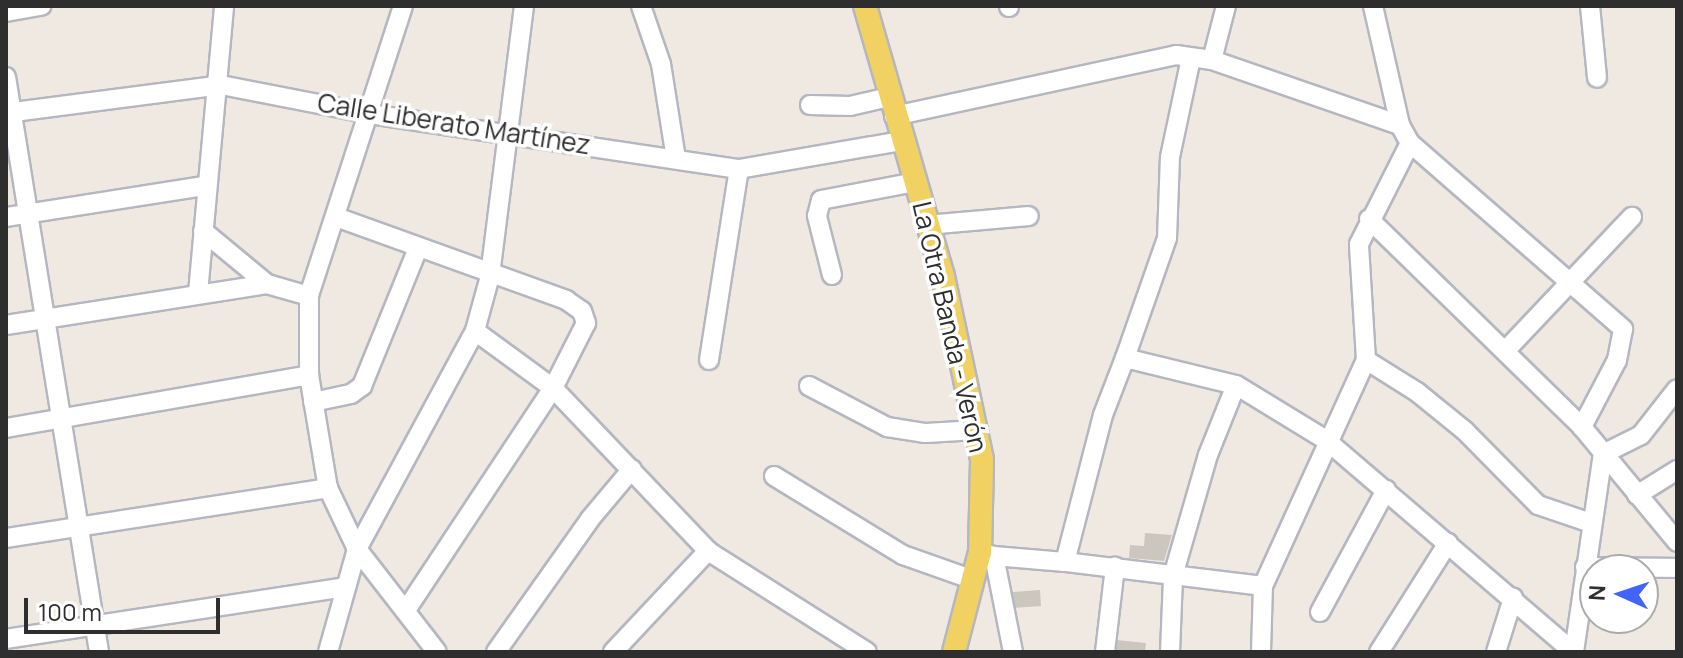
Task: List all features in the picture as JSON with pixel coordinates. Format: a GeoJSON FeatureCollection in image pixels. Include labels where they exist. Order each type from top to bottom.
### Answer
{"type":"FeatureCollection","features":[{"type":"Feature","properties":{"kind":"main road","name":"La Otra Banda - Verón"},"geometry":{"type":"LineString","coordinates":[[865,6],[927,225],[977,430],[987,554],[974,580],[954,652]]}},
{"type":"Feature","properties":{"kind":"street"},"geometry":{"type":"LineString","coordinates":[[6,12],[41,6]]}},
{"type":"Feature","properties":{"kind":"street"},"geometry":{"type":"LineString","coordinates":[[198,293],[205,186],[221,85],[224,6]]}},
{"type":"Feature","properties":{"kind":"street"},"geometry":{"type":"LineString","coordinates":[[403,6],[309,296],[309,375],[328,488],[357,549],[407,609],[432,650]]}},
{"type":"Feature","properties":{"kind":"street"},"geometry":{"type":"LineString","coordinates":[[328,652],[357,549],[475,331],[490,276],[524,6]]}},
{"type":"Feature","properties":{"kind":"street"},"geometry":{"type":"LineString","coordinates":[[641,6],[661,64],[676,159]]}},
{"type":"Feature","properties":{"kind":"street"},"geometry":{"type":"LineString","coordinates":[[1212,60],[1226,6]]}},
{"type":"Feature","properties":{"kind":"street"},"geometry":{"type":"LineString","coordinates":[[1373,6],[1400,125],[1410,143],[1623,329],[1624,343],[1582,427]]}},
{"type":"Feature","properties":{"kind":"street"},"geometry":{"type":"LineString","coordinates":[[1590,6],[1597,78]]}},
{"type":"Feature","properties":{"kind":"street"},"geometry":{"type":"LineString","coordinates":[[810,105],[892,107],[1163,56],[1212,60],[1400,125]]}},
{"type":"Feature","properties":{"kind":"street"},"geometry":{"type":"LineString","coordinates":[[1065,562],[1103,415],[1167,238],[1170,157],[1191,58]]}},
{"type":"Feature","properties":{"kind":"street"},"geometry":{"type":"LineString","coordinates":[[6,77],[9,113],[99,652]]}},
{"type":"Feature","properties":{"kind":"street","name":"Calle Liberato Martínez"},"geometry":{"type":"LineString","coordinates":[[9,113],[221,85],[370,114],[508,131],[739,169],[901,141]]}},
{"type":"Feature","properties":{"kind":"street"},"geometry":{"type":"LineString","coordinates":[[1261,652],[1263,586],[1326,440],[1366,360],[1359,244],[1410,143]]}},
{"type":"Feature","properties":{"kind":"street"},"geometry":{"type":"LineString","coordinates":[[709,360],[739,169]]}},
{"type":"Feature","properties":{"kind":"street"},"geometry":{"type":"LineString","coordinates":[[832,275],[817,216],[821,200],[915,182]]}},
{"type":"Feature","properties":{"kind":"street"},"geometry":{"type":"LineString","coordinates":[[6,217],[205,186]]}},
{"type":"Feature","properties":{"kind":"street"},"geometry":{"type":"LineString","coordinates":[[927,225],[1029,216]]}},
{"type":"Feature","properties":{"kind":"street"},"geometry":{"type":"LineString","coordinates":[[336,217],[490,276],[548,293],[582,311],[586,323],[553,388],[407,609]]}},
{"type":"Feature","properties":{"kind":"street"},"geometry":{"type":"LineString","coordinates":[[1507,349],[1632,217]]}},
{"type":"Feature","properties":{"kind":"street"},"geometry":{"type":"LineString","coordinates":[[1369,219],[1507,349],[1582,427],[1677,542]]}},
{"type":"Feature","properties":{"kind":"street"},"geometry":{"type":"LineString","coordinates":[[203,231],[267,284]]}},
{"type":"Feature","properties":{"kind":"street"},"geometry":{"type":"LineString","coordinates":[[313,402],[351,394],[362,386],[418,248]]}},
{"type":"Feature","properties":{"kind":"street"},"geometry":{"type":"LineString","coordinates":[[6,325],[267,284],[309,296]]}},
{"type":"Feature","properties":{"kind":"street"},"geometry":{"type":"LineString","coordinates":[[475,331],[553,388],[708,551],[867,652]]}},
{"type":"Feature","properties":{"kind":"street"},"geometry":{"type":"LineString","coordinates":[[1125,358],[1236,385],[1326,440],[1574,652]]}},
{"type":"Feature","properties":{"kind":"street"},"geometry":{"type":"LineString","coordinates":[[1366,360],[1417,392],[1465,431],[1538,505],[1591,523]]}},
{"type":"Feature","properties":{"kind":"street"},"geometry":{"type":"LineString","coordinates":[[6,428],[309,375]]}},
{"type":"Feature","properties":{"kind":"street"},"geometry":{"type":"LineString","coordinates":[[1170,652],[1173,576],[1208,455],[1236,385]]}},
{"type":"Feature","properties":{"kind":"street"},"geometry":{"type":"LineString","coordinates":[[809,386],[887,427],[926,433],[977,430]]}},
{"type":"Feature","properties":{"kind":"street"},"geometry":{"type":"LineString","coordinates":[[1603,454],[1641,435],[1677,389]]}},
{"type":"Feature","properties":{"kind":"street"},"geometry":{"type":"LineString","coordinates":[[1587,554],[1603,454]]}},
{"type":"Feature","properties":{"kind":"street"},"geometry":{"type":"LineString","coordinates":[[496,652],[590,519],[632,469]]}},
{"type":"Feature","properties":{"kind":"street"},"geometry":{"type":"LineString","coordinates":[[1637,495],[1677,470]]}},
{"type":"Feature","properties":{"kind":"street"},"geometry":{"type":"LineString","coordinates":[[774,476],[903,555],[974,580]]}},
{"type":"Feature","properties":{"kind":"street"},"geometry":{"type":"LineString","coordinates":[[6,538],[328,488]]}},
{"type":"Feature","properties":{"kind":"street"},"geometry":{"type":"LineString","coordinates":[[1320,612],[1386,490]]}},
{"type":"Feature","properties":{"kind":"street"},"geometry":{"type":"LineString","coordinates":[[1379,652],[1448,543]]}},
{"type":"Feature","properties":{"kind":"street"},"geometry":{"type":"LineString","coordinates":[[613,652],[708,551]]}},
{"type":"Feature","properties":{"kind":"street"},"geometry":{"type":"LineString","coordinates":[[1013,652],[987,554],[1263,586]]}},
{"type":"Feature","properties":{"kind":"street"},"geometry":{"type":"LineString","coordinates":[[1105,652],[1115,567]]}},
{"type":"Feature","properties":{"kind":"street"},"geometry":{"type":"LineString","coordinates":[[6,639],[346,587]]}},
{"type":"Feature","properties":{"kind":"street"},"geometry":{"type":"LineString","coordinates":[[1496,652],[1513,598]]}},
{"type":"Feature","properties":{"kind":"street"},"geometry":{"type":"LineString","coordinates":[[1574,652],[1579,613]]}},
{"type":"Feature","properties":{"kind":"building"},"geometry":{"type":"Polygon","coordinates":[[[1145,533],[1172,535],[1164,561],[1129,558],[1130,545],[1144,546],[1145,533]]]}},
{"type":"Feature","properties":{"kind":"building"},"geometry":{"type":"Polygon","coordinates":[[[1040,590],[1041,606],[1014,608],[1013,592],[1040,590]]]}},
{"type":"Feature","properties":{"kind":"building"},"geometry":{"type":"Polygon","coordinates":[[[1116,640],[1146,643],[1145,652],[1115,652],[1116,640]]]}}]}
